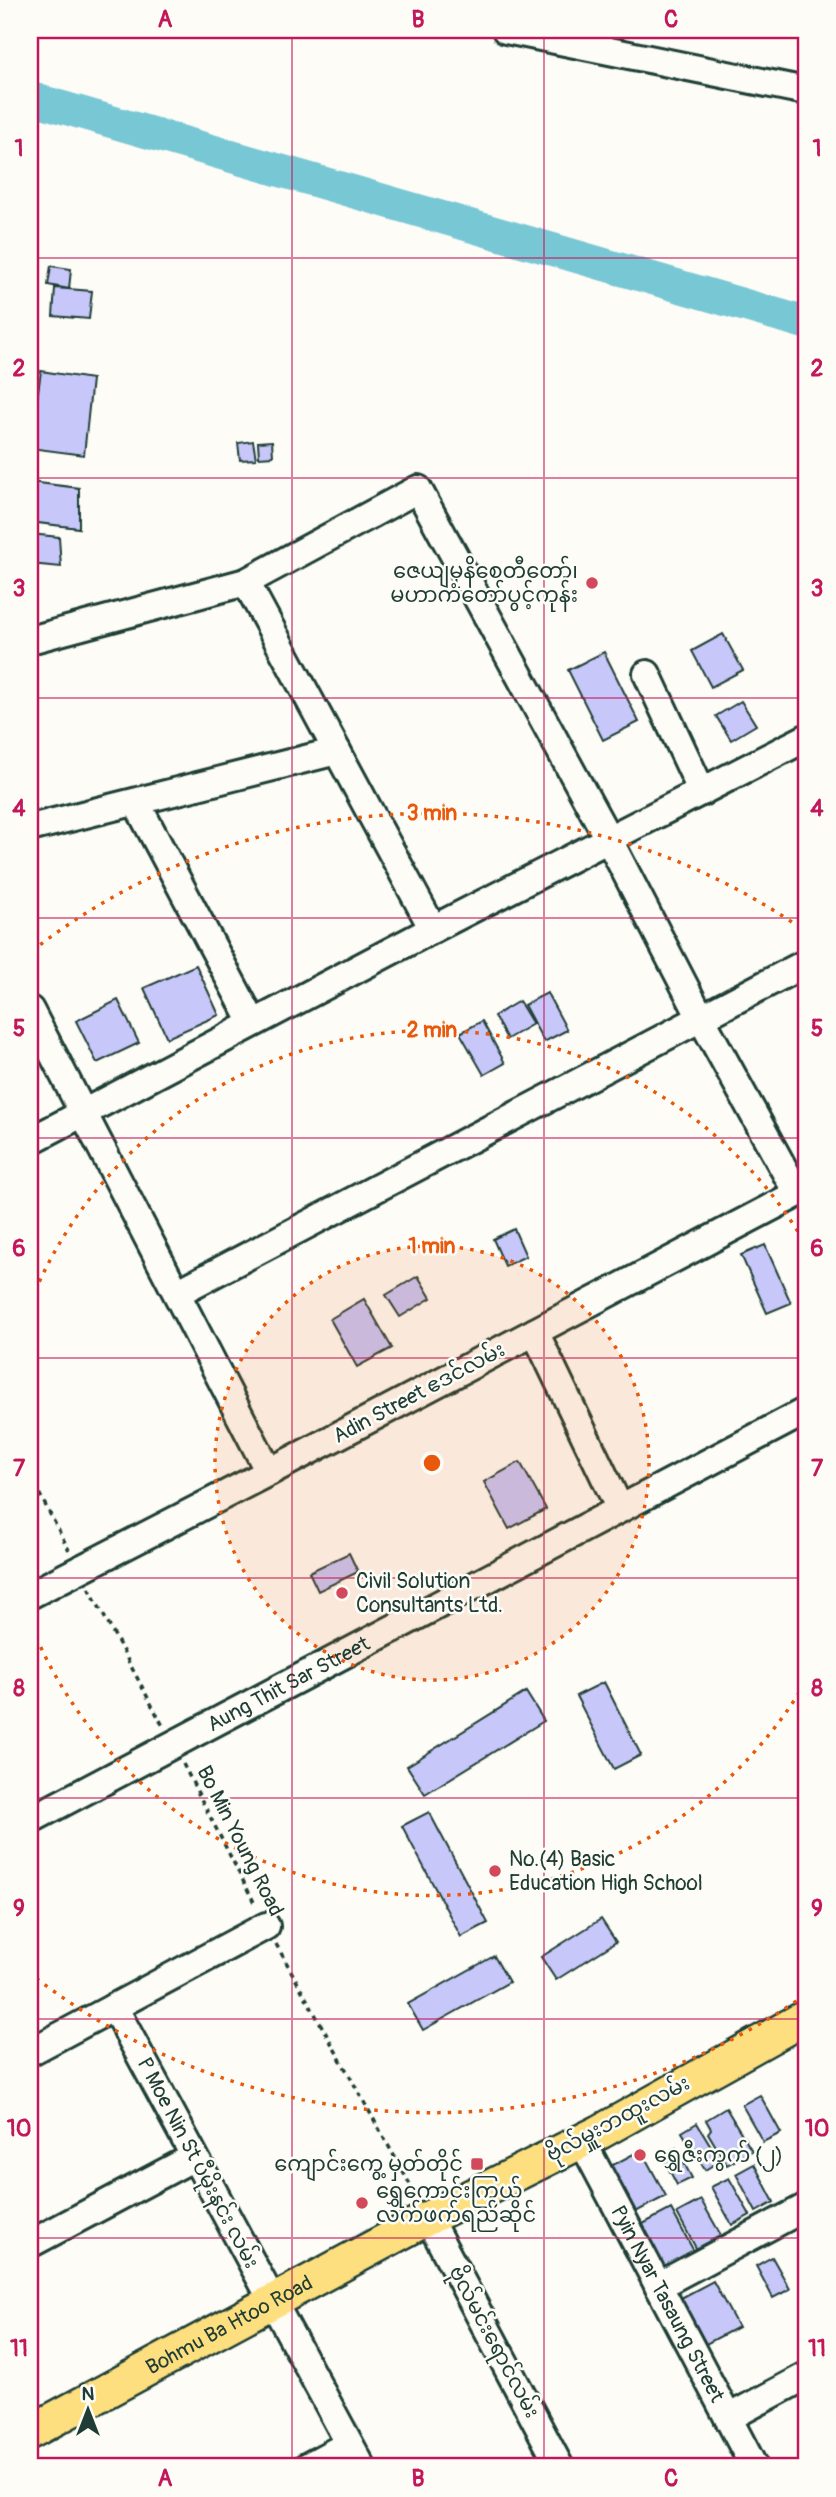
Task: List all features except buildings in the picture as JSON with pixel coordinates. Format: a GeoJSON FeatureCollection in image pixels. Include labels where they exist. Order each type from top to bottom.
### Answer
{"type":"FeatureCollection","features":[{"type":"Feature","properties":{"kind":"main road","name":"ဗိုလ်မှူးဘထူးလမ်း"},"geometry":{"type":"LineString","coordinates":[[428,2218],[582,2141],[806,2017]]}},
{"type":"Feature","properties":{"kind":"main road","name":"Bohmu Ba Htoo Road"},"geometry":{"type":"LineString","coordinates":[[30,2432],[428,2218]]}},
{"type":"Feature","properties":{"kind":"street"},"geometry":{"type":"LineString","coordinates":[[506,30],[806,91]]}},
{"type":"Feature","properties":{"kind":"street"},"geometry":{"type":"LineString","coordinates":[[30,640],[246,582],[418,489],[609,840],[701,1018],[802,1191]]}},
{"type":"Feature","properties":{"kind":"street"},"geometry":{"type":"LineString","coordinates":[[246,582],[433,929]]}},
{"type":"Feature","properties":{"kind":"street"},"geometry":{"type":"LineString","coordinates":[[647,674],[702,792]]}},
{"type":"Feature","properties":{"kind":"street"},"geometry":{"type":"LineString","coordinates":[[30,1141],[806,737]]}},
{"type":"Feature","properties":{"kind":"street"},"geometry":{"type":"LineString","coordinates":[[30,828],[337,751]]}},
{"type":"Feature","properties":{"kind":"street"},"geometry":{"type":"LineString","coordinates":[[136,802],[253,1023]]}},
{"type":"Feature","properties":{"kind":"street"},"geometry":{"type":"LineString","coordinates":[[177,1293],[806,963]]}},
{"type":"Feature","properties":{"kind":"street"},"geometry":{"type":"LineString","coordinates":[[30,1010],[269,1472]]}},
{"type":"Feature","properties":{"kind":"street","name":"Adin Street ဧဒင်လမ်း"},"geometry":{"type":"LineString","coordinates":[[30,1595],[802,1191]]}},
{"type":"Feature","properties":{"kind":"street"},"geometry":{"type":"LineString","coordinates":[[535,1332],[620,1509]]}},
{"type":"Feature","properties":{"kind":"street","name":"Aung Thit Sar Street"},"geometry":{"type":"LineString","coordinates":[[30,1820],[806,1411]]}},
{"type":"Feature","properties":{"kind":"street"},"geometry":{"type":"LineString","coordinates":[[30,2052],[266,1926]]}},
{"type":"Feature","properties":{"kind":"street","name":"P Moe Nin St ပီမိုးနင်း လမ်း"},"geometry":{"type":"LineString","coordinates":[[114,2007],[362,2467]]}},
{"type":"Feature","properties":{"kind":"street","name":"Pyin Nyar Tasaung Street"},"geometry":{"type":"LineString","coordinates":[[582,2141],[754,2467]]}},
{"type":"Feature","properties":{"kind":"street"},"geometry":{"type":"LineString","coordinates":[[30,2244],[194,2157]]}},
{"type":"Feature","properties":{"kind":"street"},"geometry":{"type":"LineString","coordinates":[[658,2286],[806,2207]]}},
{"type":"Feature","properties":{"kind":"street","name":"ဗိုလ်မင်းရောင်လမ်း"},"geometry":{"type":"LineString","coordinates":[[428,2218],[560,2467]]}},
{"type":"Feature","properties":{"kind":"street"},"geometry":{"type":"LineString","coordinates":[[728,2418],[806,2376]]}},
{"type":"Feature","properties":{"kind":"street"},"geometry":{"type":"LineString","coordinates":[[306,2467],[349,2444]]}},
{"type":"Feature","properties":{"kind":"path","name":"Bo Min Young Road"},"geometry":{"type":"LineString","coordinates":[[30,1476],[173,1744],[266,1926],[428,2218]]}},
{"type":"Feature","properties":{"kind":"waterway"},"geometry":{"type":"LineString","coordinates":[[30,98],[806,323]]}},
{"type":"Feature","properties":{"kind":"place","name":"ဇေယျမုနိစေတီတော်၊ မဟာကံတော်ပွင့်ကုန်း"},"geometry":{"type":"Point","coordinates":[592,583]}},
{"type":"Feature","properties":{"kind":"place","name":"Civil Solution Consultants Ltd."},"geometry":{"type":"Point","coordinates":[342,1593]}},
{"type":"Feature","properties":{"kind":"place","name":"No.(4) Basic Education High School"},"geometry":{"type":"Point","coordinates":[495,1871]}},
{"type":"Feature","properties":{"kind":"place","name":"ရွှေဇီးကွက် (၂)"},"geometry":{"type":"Point","coordinates":[640,2155]}},
{"type":"Feature","properties":{"kind":"place","name":"ကျောင်းကွေ့ မှတ်တိုင်"},"geometry":{"type":"Point","coordinates":[477,2164]}},
{"type":"Feature","properties":{"kind":"place","name":"ရွှေကောင်းကြွယ် လက်ဖက်ရည်ဆိုင်"},"geometry":{"type":"Point","coordinates":[362,2203]}}]}
